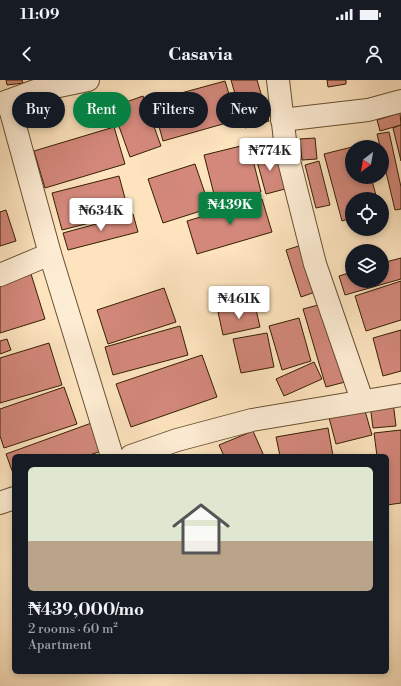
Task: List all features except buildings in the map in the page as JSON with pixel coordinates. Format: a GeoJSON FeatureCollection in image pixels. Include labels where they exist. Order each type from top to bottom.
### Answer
{"type":"FeatureCollection","features":[{"type":"Feature","properties":{"kind":"street"},"geometry":{"type":"LineString","coordinates":[[88,80],[35,91],[4,102],[111,454]]}},
{"type":"Feature","properties":{"kind":"street"},"geometry":{"type":"LineString","coordinates":[[278,80],[286,149],[314,264],[362,400]]}},
{"type":"Feature","properties":{"kind":"street"},"geometry":{"type":"LineString","coordinates":[[282,120],[368,110],[401,101]]}},
{"type":"Feature","properties":{"kind":"street"},"geometry":{"type":"LineString","coordinates":[[0,275],[50,254]]}},
{"type":"Feature","properties":{"kind":"street"},"geometry":{"type":"LineString","coordinates":[[137,454],[177,440],[252,420],[362,400],[401,395]]}},
{"type":"Feature","properties":{"kind":"street"},"geometry":{"type":"LineString","coordinates":[[0,503],[12,499]]}}]}
